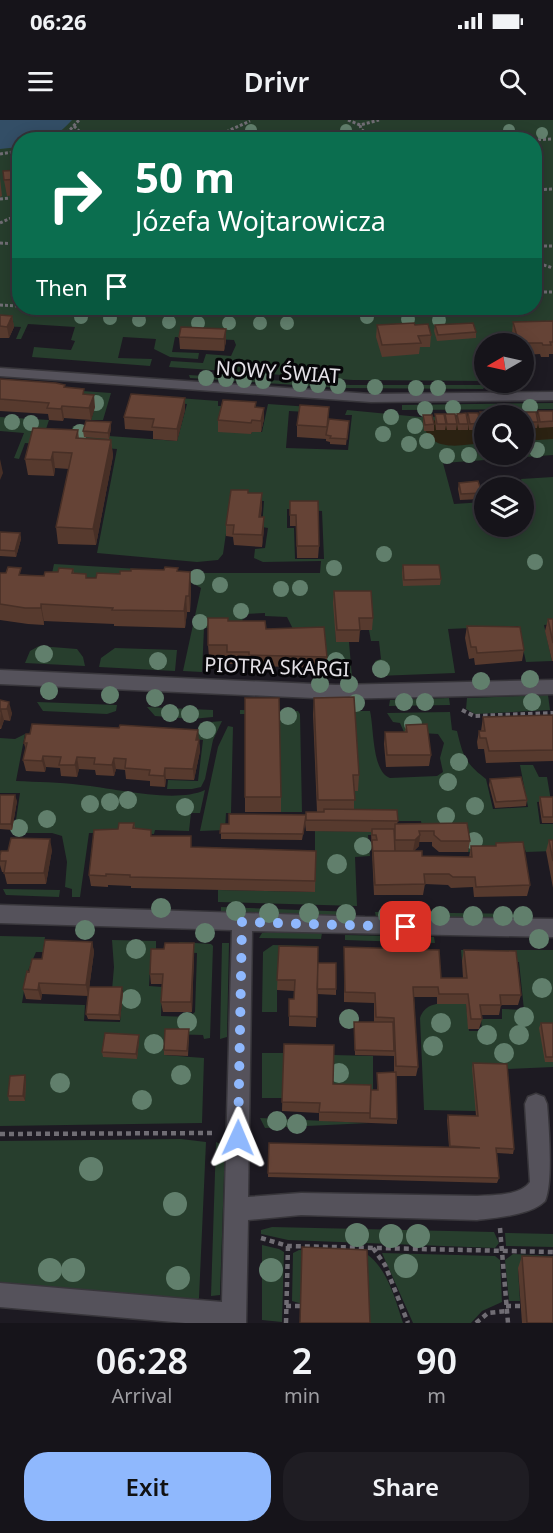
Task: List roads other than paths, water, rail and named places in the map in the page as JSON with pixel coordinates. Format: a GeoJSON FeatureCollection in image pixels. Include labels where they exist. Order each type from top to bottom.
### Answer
{"type":"FeatureCollection","features":[{"type":"Feature","properties":{"kind":"street","name":"NOWY ŚWIAT"},"geometry":{"type":"LineString","coordinates":[[0,372],[371,398],[553,396]]}},
{"type":"Feature","properties":{"kind":"street","name":"PIOTRA SKARGI"},"geometry":{"type":"LineString","coordinates":[[0,677],[336,692],[553,687]]}},
{"type":"Feature","properties":{"kind":"street"},"geometry":{"type":"LineString","coordinates":[[0,914],[242,922],[553,928]]}},
{"type":"Feature","properties":{"kind":"street"},"geometry":{"type":"LineString","coordinates":[[0,1295],[234,1319],[246,1209],[242,922]]}},
{"type":"Feature","properties":{"kind":"street"},"geometry":{"type":"LineString","coordinates":[[246,1209],[301,1204],[498,1206],[530,1198],[537,1193],[542,1184],[536,1104]]}},
{"type":"Feature","properties":{"kind":"water"},"geometry":{"type":"Polygon","coordinates":[[[0,120],[72,120],[58,132],[12,132],[12,148],[0,149],[0,120]]]}}]}
